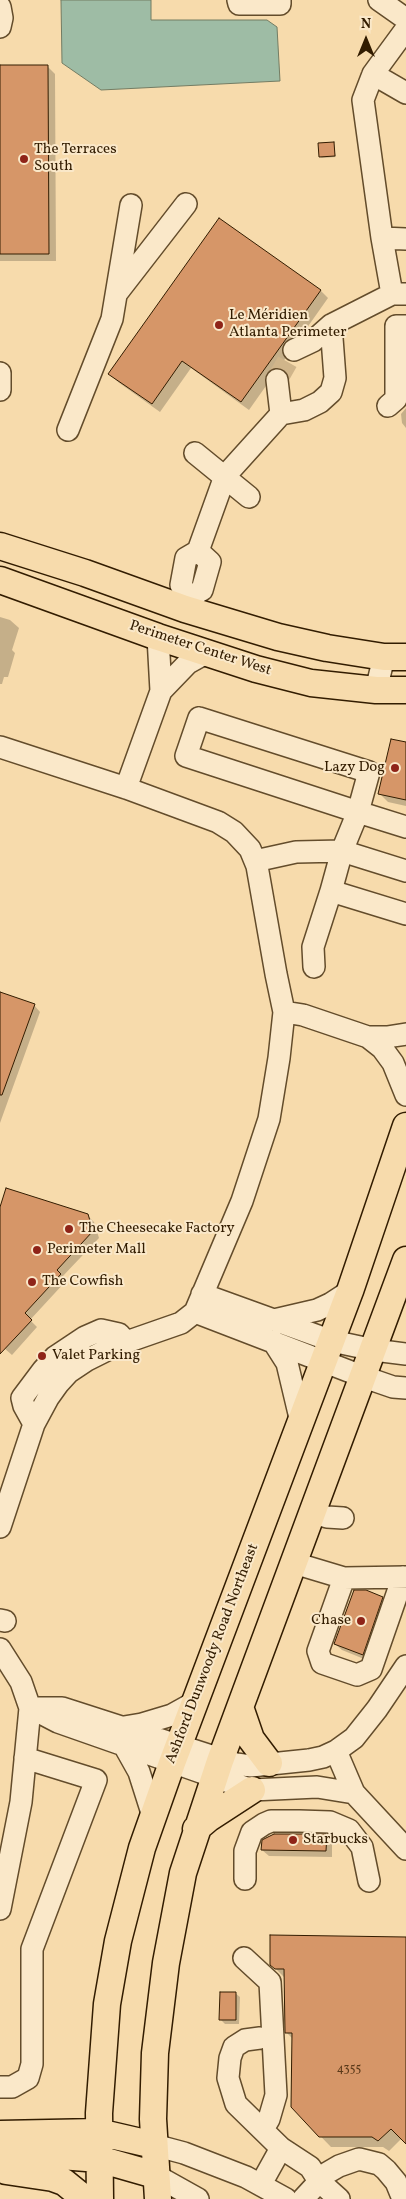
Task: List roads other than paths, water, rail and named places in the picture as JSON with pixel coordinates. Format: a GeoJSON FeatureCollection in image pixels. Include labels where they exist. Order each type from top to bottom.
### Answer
{"type":"FeatureCollection","features":[{"type":"Feature","properties":{"kind":"main road"},"geometry":{"type":"LineString","coordinates":[[0,546],[186,604],[270,634],[327,648],[395,657]]}},
{"type":"Feature","properties":{"kind":"main road","name":"Perimeter Center West"},"geometry":{"type":"LineString","coordinates":[[0,580],[166,640],[256,670],[292,678],[376,690],[406,690]]}},
{"type":"Feature","properties":{"kind":"main road"},"geometry":{"type":"LineString","coordinates":[[166,640],[186,604]]}},
{"type":"Feature","properties":{"kind":"main road","name":"Ashford Dunwoody Road Northeast"},"geometry":{"type":"LineString","coordinates":[[100,2199],[98,2132],[104,2036],[112,1972],[134,1879],[153,1816],[175,1755],[328,1351],[406,1126]]}},
{"type":"Feature","properties":{"kind":"main road"},"geometry":{"type":"LineString","coordinates":[[0,2159],[61,2156],[99,2159],[157,2187],[154,2145],[155,2053],[176,1903],[196,1829],[217,1769],[404,1269]]}},
{"type":"Feature","properties":{"kind":"main road"},"geometry":{"type":"LineString","coordinates":[[240,1707],[251,1739],[269,1764]]}},
{"type":"Feature","properties":{"kind":"main road"},"geometry":{"type":"LineString","coordinates":[[196,1829],[209,1818],[252,1790]]}},
{"type":"Feature","properties":{"kind":"main road"},"geometry":{"type":"LineString","coordinates":[[0,2134],[98,2132],[154,2145]]}},
{"type":"Feature","properties":{"kind":"main road"},"geometry":{"type":"LineString","coordinates":[[0,2171],[53,2178],[64,2182],[85,2199]]}},
{"type":"Feature","properties":{"kind":"street"},"geometry":{"type":"LineString","coordinates":[[238,0],[239,4],[280,4],[280,0]]}},
{"type":"Feature","properties":{"kind":"street"},"geometry":{"type":"LineString","coordinates":[[378,0],[406,19]]}},
{"type":"Feature","properties":{"kind":"street"},"geometry":{"type":"LineString","coordinates":[[0,6],[2,18],[0,27]]}},
{"type":"Feature","properties":{"kind":"street"},"geometry":{"type":"LineString","coordinates":[[294,350],[313,341],[331,325],[399,294],[382,238],[363,100],[373,74],[406,29]]}},
{"type":"Feature","properties":{"kind":"street"},"geometry":{"type":"LineString","coordinates":[[373,74],[406,93]]}},
{"type":"Feature","properties":{"kind":"street"},"geometry":{"type":"LineString","coordinates":[[116,294],[186,204]]}},
{"type":"Feature","properties":{"kind":"street"},"geometry":{"type":"LineString","coordinates":[[68,430],[112,319],[130,205]]}},
{"type":"Feature","properties":{"kind":"street"},"geometry":{"type":"LineString","coordinates":[[382,238],[406,239]]}},
{"type":"Feature","properties":{"kind":"street"},"geometry":{"type":"LineString","coordinates":[[186,604],[181,585],[186,558],[198,552],[225,476],[281,414],[304,410],[320,402],[331,392],[335,378],[331,325]]}},
{"type":"Feature","properties":{"kind":"street"},"geometry":{"type":"LineString","coordinates":[[388,406],[396,399],[401,360]]}},
{"type":"Feature","properties":{"kind":"street"},"geometry":{"type":"LineString","coordinates":[[0,374],[0,390]]}},
{"type":"Feature","properties":{"kind":"street"},"geometry":{"type":"LineString","coordinates":[[277,380],[281,414]]}},
{"type":"Feature","properties":{"kind":"street"},"geometry":{"type":"LineString","coordinates":[[195,454],[249,497]]}},
{"type":"Feature","properties":{"kind":"street"},"geometry":{"type":"LineString","coordinates":[[126,788],[161,691],[166,640]]}},
{"type":"Feature","properties":{"kind":"street"},"geometry":{"type":"LineString","coordinates":[[161,691],[188,663],[206,652]]}},
{"type":"Feature","properties":{"kind":"street"},"geometry":{"type":"LineString","coordinates":[[376,690],[395,657]]}},
{"type":"Feature","properties":{"kind":"street"},"geometry":{"type":"LineString","coordinates":[[314,967],[313,947],[342,851],[358,812],[369,772],[198,718],[186,756],[358,812],[406,827]]}},
{"type":"Feature","properties":{"kind":"street"},"geometry":{"type":"LineString","coordinates":[[0,747],[126,788],[218,822],[234,832],[250,849],[255,861],[284,1012],[269,1119],[242,1201],[199,1303],[180,1323],[127,1343],[118,1334],[101,1330],[85,1337],[55,1357],[43,1370],[22,1398],[24,1406],[43,1416],[0,1527]]}},
{"type":"Feature","properties":{"kind":"street"},"geometry":{"type":"LineString","coordinates":[[255,861],[296,852],[342,851],[406,871]]}},
{"type":"Feature","properties":{"kind":"street"},"geometry":{"type":"LineString","coordinates":[[331,891],[406,914]]}},
{"type":"Feature","properties":{"kind":"street"},"geometry":{"type":"LineString","coordinates":[[284,1012],[303,1015],[368,1037],[406,1034]]}},
{"type":"Feature","properties":{"kind":"street"},"geometry":{"type":"LineString","coordinates":[[368,1037],[382,1048],[393,1063],[406,1095]]}},
{"type":"Feature","properties":{"kind":"street"},"geometry":{"type":"LineString","coordinates":[[273,1320],[317,1310],[350,1291]]}},
{"type":"Feature","properties":{"kind":"street"},"geometry":{"type":"LineString","coordinates":[[199,1303],[273,1320],[328,1351],[364,1377],[393,1387],[406,1388]]}},
{"type":"Feature","properties":{"kind":"street"},"geometry":{"type":"LineString","coordinates":[[199,1303],[273,1341],[328,1351],[374,1350],[406,1354]]}},
{"type":"Feature","properties":{"kind":"street"},"geometry":{"type":"LineString","coordinates":[[273,1341],[288,1364],[301,1422]]}},
{"type":"Feature","properties":{"kind":"street"},"geometry":{"type":"LineString","coordinates":[[313,1513],[343,1518]]}},
{"type":"Feature","properties":{"kind":"street"},"geometry":{"type":"LineString","coordinates":[[294,1563],[344,1578],[404,1577],[371,1669],[357,1676],[322,1663],[318,1651],[344,1578]]}},
{"type":"Feature","properties":{"kind":"street"},"geometry":{"type":"LineString","coordinates":[[0,1649],[21,1682],[30,1708],[21,1802],[0,1909]]}},
{"type":"Feature","properties":{"kind":"street"},"geometry":{"type":"LineString","coordinates":[[217,1769],[309,1760],[323,1757],[336,1751],[354,1738],[377,1709],[406,1666]]}},
{"type":"Feature","properties":{"kind":"street"},"geometry":{"type":"LineString","coordinates":[[123,1737],[142,1724],[172,1715],[190,1705],[197,1698]]}},
{"type":"Feature","properties":{"kind":"street"},"geometry":{"type":"LineString","coordinates":[[30,1708],[58,1722],[123,1737],[217,1769],[252,1790],[317,1787],[354,1793]]}},
{"type":"Feature","properties":{"kind":"street"},"geometry":{"type":"LineString","coordinates":[[123,1737],[138,1768],[153,1816]]}},
{"type":"Feature","properties":{"kind":"street"},"geometry":{"type":"LineString","coordinates":[[336,1751],[354,1793],[406,1849]]}},
{"type":"Feature","properties":{"kind":"street"},"geometry":{"type":"LineString","coordinates":[[0,2087],[12,2087],[28,2078],[32,2064],[32,1949],[96,1780],[25,1758]]}},
{"type":"Feature","properties":{"kind":"street"},"geometry":{"type":"LineString","coordinates":[[245,1879],[245,1851],[252,1832],[271,1822],[299,1821],[330,1822],[349,1830],[362,1847],[369,1881]]}},
{"type":"Feature","properties":{"kind":"street"},"geometry":{"type":"LineString","coordinates":[[244,1958],[270,1982],[276,2095],[269,2119],[263,2129]]}},
{"type":"Feature","properties":{"kind":"street"},"geometry":{"type":"LineString","coordinates":[[260,2038],[245,2040],[234,2047],[230,2058],[228,2078],[236,2104],[281,2148],[310,2167],[319,2181],[339,2199]]}},
{"type":"Feature","properties":{"kind":"street"},"geometry":{"type":"LineString","coordinates":[[154,2145],[184,2153],[246,2176],[286,2199]]}},
{"type":"Feature","properties":{"kind":"street"},"geometry":{"type":"LineString","coordinates":[[260,2184],[281,2148]]}},
{"type":"Feature","properties":{"kind":"street"},"geometry":{"type":"LineString","coordinates":[[303,2199],[319,2181],[340,2166],[359,2159],[379,2164],[386,2170],[396,2182],[403,2199]]}},
{"type":"Feature","properties":{"kind":"street"},"geometry":{"type":"LineString","coordinates":[[157,2187],[198,2199]]}},
{"type":"Feature","properties":{"kind":"tunnel"},"geometry":{"type":"LineString","coordinates":[[277,380],[294,350]]}},
{"type":"Feature","properties":{"kind":"place","name":"The Terraces South"},"geometry":{"type":"Point","coordinates":[24,159]}},
{"type":"Feature","properties":{"kind":"place","name":"Le Méridien Atlanta Perimeter"},"geometry":{"type":"Point","coordinates":[219,325]}},
{"type":"Feature","properties":{"kind":"place","name":"Lazy Dog"},"geometry":{"type":"Point","coordinates":[395,768]}},
{"type":"Feature","properties":{"kind":"place","name":"The Cheesecake Factory"},"geometry":{"type":"Point","coordinates":[69,1229]}},
{"type":"Feature","properties":{"kind":"place","name":"Perimeter Mall"},"geometry":{"type":"Point","coordinates":[37,1250]}},
{"type":"Feature","properties":{"kind":"place","name":"The Cowfish"},"geometry":{"type":"Point","coordinates":[32,1282]}},
{"type":"Feature","properties":{"kind":"place","name":"Valet Parking"},"geometry":{"type":"Point","coordinates":[42,1356]}},
{"type":"Feature","properties":{"kind":"place","name":"Chase"},"geometry":{"type":"Point","coordinates":[361,1621]}},
{"type":"Feature","properties":{"kind":"place","name":"Starbucks"},"geometry":{"type":"Point","coordinates":[293,1840]}}]}
